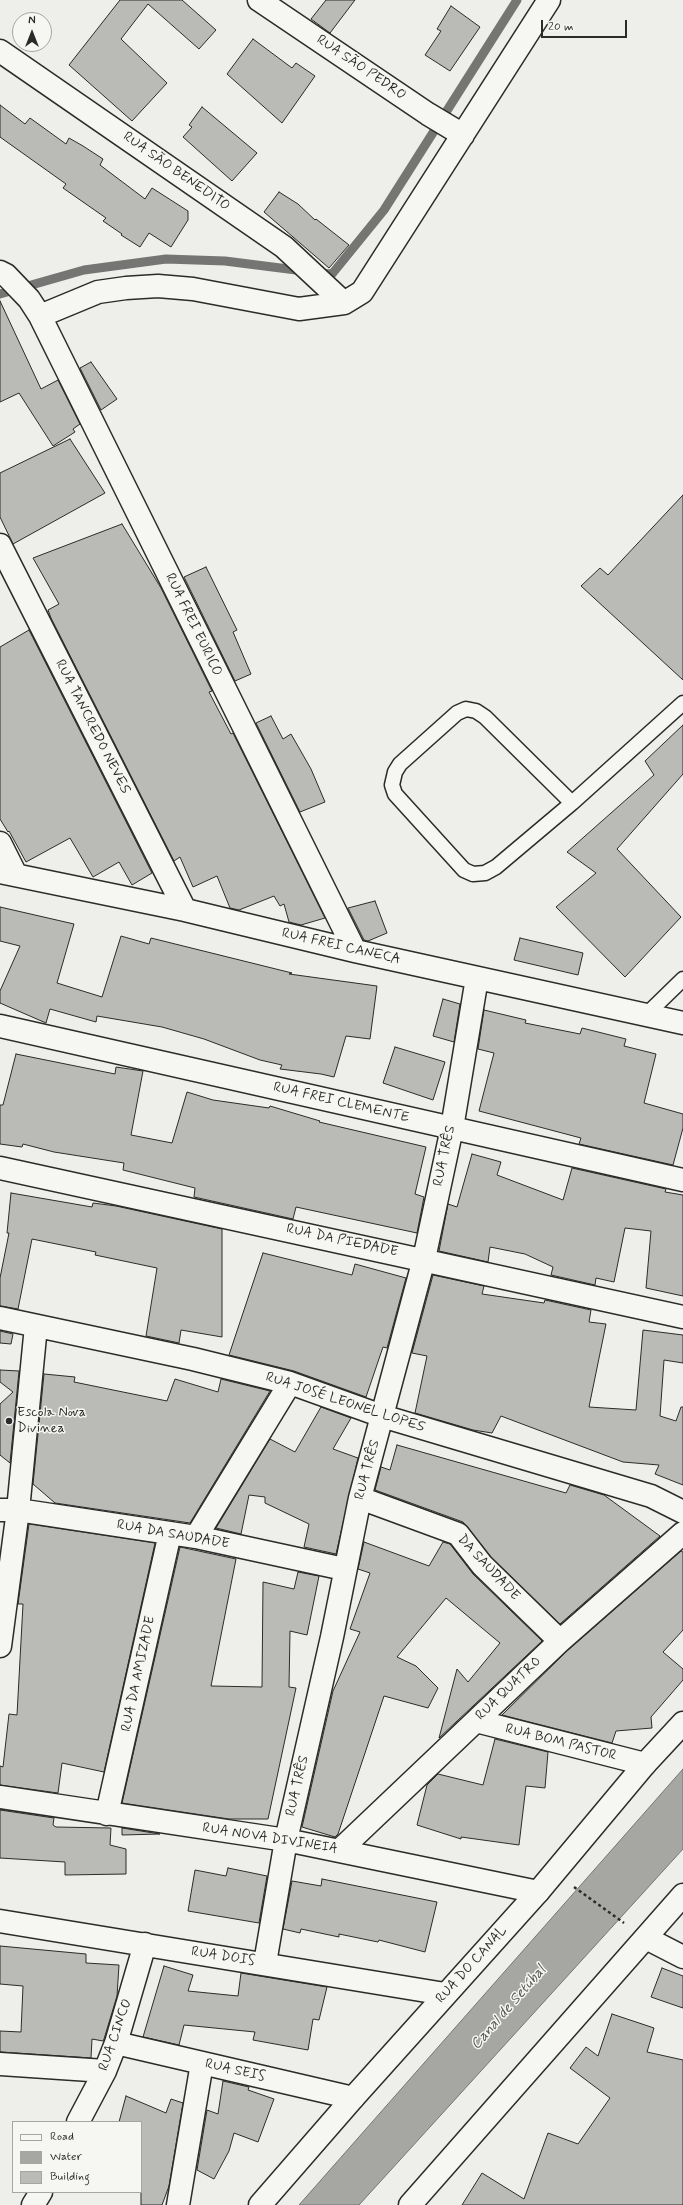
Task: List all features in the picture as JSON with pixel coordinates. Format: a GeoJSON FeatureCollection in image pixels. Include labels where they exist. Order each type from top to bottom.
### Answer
{"type":"FeatureCollection","features":[{"type":"Feature","properties":{"kind":"street","name":"RUA SÃO PEDRO"},"geometry":{"type":"LineString","coordinates":[[259,0],[428,114],[457,131]]}},
{"type":"Feature","properties":{"kind":"street"},"geometry":{"type":"LineString","coordinates":[[34,307],[98,292],[152,286],[194,289],[299,309],[337,296],[362,292],[374,276],[457,131],[549,0]]}},
{"type":"Feature","properties":{"kind":"street","name":"RUA SÃO BENEDITO"},"geometry":{"type":"LineString","coordinates":[[0,51],[284,247],[337,296]]}},
{"type":"Feature","properties":{"kind":"street","name":"RUA FREI EURICO"},"geometry":{"type":"LineString","coordinates":[[3,273],[34,307],[355,951]]}},
{"type":"Feature","properties":{"kind":"street","name":"RUA TANCREDO NEVES"},"geometry":{"type":"LineString","coordinates":[[0,544],[185,910]]}},
{"type":"Feature","properties":{"kind":"street"},"geometry":{"type":"LineString","coordinates":[[0,844],[8,874]]}},
{"type":"Feature","properties":{"kind":"street","name":"RUA FREI CANECA"},"geometry":{"type":"LineString","coordinates":[[8,874],[185,910],[355,951],[683,1023]]}},
{"type":"Feature","properties":{"kind":"street","name":"RUA TRÊS"},"geometry":{"type":"LineString","coordinates":[[265,1963],[286,1840],[332,1637],[344,1569],[360,1498],[424,1259],[452,1128],[477,978]]}},
{"type":"Feature","properties":{"kind":"street","name":"RUA FREI CLEMENTE"},"geometry":{"type":"LineString","coordinates":[[0,1026],[683,1180]]}},
{"type":"Feature","properties":{"kind":"street","name":"RUA DA PIEDADE"},"geometry":{"type":"LineString","coordinates":[[0,1168],[424,1259],[683,1317]]}},
{"type":"Feature","properties":{"kind":"street","name":"RUA JOSÉ LEONEL LOPES"},"geometry":{"type":"LineString","coordinates":[[0,1318],[192,1358],[290,1383],[382,1416],[651,1496],[683,1512]]}},
{"type":"Feature","properties":{"kind":"street"},"geometry":{"type":"LineString","coordinates":[[0,1646],[9,1510],[36,1326]]}},
{"type":"Feature","properties":{"kind":"street"},"geometry":{"type":"LineString","coordinates":[[196,1537],[290,1383]]}},
{"type":"Feature","properties":{"kind":"street","name":"DA SAUDADE"},"geometry":{"type":"LineString","coordinates":[[360,1498],[458,1534],[482,1565],[560,1641]]}},
{"type":"Feature","properties":{"kind":"street","name":"RUA DA SAUDADE"},"geometry":{"type":"LineString","coordinates":[[9,1510],[196,1537],[344,1569]]}},
{"type":"Feature","properties":{"kind":"street","name":"RUA DA AMIZADE"},"geometry":{"type":"LineString","coordinates":[[108,1814],[170,1533]]}},
{"type":"Feature","properties":{"kind":"street","name":"RUA QUATRO"},"geometry":{"type":"LineString","coordinates":[[340,1850],[560,1641],[683,1533]]}},
{"type":"Feature","properties":{"kind":"street","name":"RUA BOM PASTOR"},"geometry":{"type":"LineString","coordinates":[[476,1721],[645,1764]]}},
{"type":"Feature","properties":{"kind":"street","name":"RUA DO CANAL"},"geometry":{"type":"LineString","coordinates":[[260,2205],[445,1994],[538,1892],[645,1764],[683,1723]]}},
{"type":"Feature","properties":{"kind":"street","name":"RUA NOVA DIVINEIA"},"geometry":{"type":"LineString","coordinates":[[0,1798],[286,1840],[538,1892]]}},
{"type":"Feature","properties":{"kind":"street"},"geometry":{"type":"LineString","coordinates":[[410,2205],[683,1895]]}},
{"type":"Feature","properties":{"kind":"street","name":"RUA DOIS"},"geometry":{"type":"LineString","coordinates":[[0,1920],[445,1994]]}},
{"type":"Feature","properties":{"kind":"street"},"geometry":{"type":"LineString","coordinates":[[646,1938],[683,1956]]}},
{"type":"Feature","properties":{"kind":"street","name":"RUA CINCO"},"geometry":{"type":"LineString","coordinates":[[79,2121],[105,2071],[116,2043],[145,1944]]}},
{"type":"Feature","properties":{"kind":"street","name":"RUA SEIS"},"geometry":{"type":"LineString","coordinates":[[116,2043],[353,2098]]}},
{"type":"Feature","properties":{"kind":"street"},"geometry":{"type":"LineString","coordinates":[[178,2205],[202,2063]]}},
{"type":"Feature","properties":{"kind":"street"},"geometry":{"type":"LineString","coordinates":[[0,2064],[105,2071]]}},
{"type":"Feature","properties":{"kind":"street"},"geometry":{"type":"LineString","coordinates":[[33,2205],[40,2193]]}},
{"type":"Feature","properties":{"kind":"lane"},"geometry":{"type":"LineString","coordinates":[[572,803],[485,717],[476,711],[466,709],[457,713],[400,764],[394,772],[392,785],[394,794],[464,870],[473,874],[485,873],[496,867],[572,803],[683,703]]}},
{"type":"Feature","properties":{"kind":"lane"},"geometry":{"type":"LineString","coordinates":[[646,1015],[683,979]]}},
{"type":"Feature","properties":{"kind":"path"},"geometry":{"type":"LineString","coordinates":[[576,1888],[621,1921]]}},
{"type":"Feature","properties":{"kind":"water","name":"Canal de Setúbal"},"geometry":{"type":"Polygon","coordinates":[[[683,1769],[683,1849],[359,2205],[299,2205],[683,1769]]]}},
{"type":"Feature","properties":{"kind":"building"},"geometry":{"type":"Polygon","coordinates":[[[120,0],[182,0],[216,30],[199,49],[148,4],[121,39],[167,83],[132,121],[69,65],[120,0]]]}},
{"type":"Feature","properties":{"kind":"building"},"geometry":{"type":"Polygon","coordinates":[[[326,0],[355,0],[330,33],[311,19],[326,0]]]}},
{"type":"Feature","properties":{"kind":"building"},"geometry":{"type":"Polygon","coordinates":[[[451,6],[480,27],[450,71],[425,55],[441,31],[437,29],[451,6]]]}},
{"type":"Feature","properties":{"kind":"building"},"geometry":{"type":"Polygon","coordinates":[[[253,39],[292,68],[296,63],[315,76],[282,123],[227,74],[253,39]]]}},
{"type":"Feature","properties":{"kind":"building"},"geometry":{"type":"Polygon","coordinates":[[[0,105],[25,124],[30,118],[66,144],[69,138],[83,146],[103,159],[100,165],[145,199],[152,188],[188,211],[188,220],[171,247],[149,233],[140,247],[121,235],[122,234],[103,221],[106,218],[63,188],[66,184],[0,137],[0,105]]]}},
{"type":"Feature","properties":{"kind":"building"},"geometry":{"type":"Polygon","coordinates":[[[202,107],[257,153],[232,181],[183,137],[192,127],[189,125],[202,107]]]}},
{"type":"Feature","properties":{"kind":"building"},"geometry":{"type":"Polygon","coordinates":[[[279,192],[298,204],[315,220],[316,219],[349,245],[329,268],[264,212],[279,192]]]}},
{"type":"Feature","properties":{"kind":"building"},"geometry":{"type":"Polygon","coordinates":[[[0,301],[41,389],[58,380],[80,424],[73,429],[75,432],[53,446],[19,393],[0,402],[0,301]]]}},
{"type":"Feature","properties":{"kind":"building"},"geometry":{"type":"Polygon","coordinates":[[[91,362],[117,399],[101,410],[80,368],[91,362]]]}},
{"type":"Feature","properties":{"kind":"building"},"geometry":{"type":"Polygon","coordinates":[[[70,439],[105,493],[13,544],[0,517],[0,473],[70,439]]]}},
{"type":"Feature","properties":{"kind":"building"},"geometry":{"type":"Polygon","coordinates":[[[683,495],[683,680],[581,586],[600,568],[608,575],[683,495]]]}},
{"type":"Feature","properties":{"kind":"building"},"geometry":{"type":"Polygon","coordinates":[[[122,524],[161,588],[212,691],[209,692],[231,734],[233,733],[325,918],[301,925],[289,922],[284,904],[280,906],[274,896],[239,910],[230,908],[217,876],[193,887],[180,857],[174,861],[51,618],[48,610],[59,604],[33,558],[122,524]]]}},
{"type":"Feature","properties":{"kind":"building"},"geometry":{"type":"Polygon","coordinates":[[[206,567],[237,630],[233,632],[251,674],[235,681],[184,577],[206,567]]]}},
{"type":"Feature","properties":{"kind":"building"},"geometry":{"type":"Polygon","coordinates":[[[29,630],[152,873],[132,885],[119,862],[93,877],[70,838],[26,862],[9,831],[8,832],[0,819],[0,647],[29,630]]]}},
{"type":"Feature","properties":{"kind":"building"},"geometry":{"type":"Polygon","coordinates":[[[271,716],[283,739],[291,734],[311,769],[325,802],[300,812],[256,723],[271,716]]]}},
{"type":"Feature","properties":{"kind":"building"},"geometry":{"type":"Polygon","coordinates":[[[683,725],[683,774],[617,849],[681,917],[625,977],[556,907],[596,873],[567,852],[654,775],[645,761],[683,725]]]}},
{"type":"Feature","properties":{"kind":"building"},"geometry":{"type":"Polygon","coordinates":[[[375,901],[387,933],[368,941],[364,940],[348,908],[375,901]]]}},
{"type":"Feature","properties":{"kind":"building"},"geometry":{"type":"Polygon","coordinates":[[[0,907],[74,924],[57,983],[102,997],[121,936],[149,944],[151,938],[292,973],[289,974],[377,986],[370,1039],[346,1036],[334,1077],[280,1069],[282,1065],[260,1060],[204,1039],[162,1027],[97,1016],[96,1022],[50,1009],[46,1023],[0,1003],[0,991],[20,946],[0,941],[0,907]]]}},
{"type":"Feature","properties":{"kind":"building"},"geometry":{"type":"Polygon","coordinates":[[[520,938],[583,953],[578,975],[514,960],[520,938]]]}},
{"type":"Feature","properties":{"kind":"building"},"geometry":{"type":"Polygon","coordinates":[[[443,999],[460,1004],[454,1042],[433,1036],[443,999]]]}},
{"type":"Feature","properties":{"kind":"building"},"geometry":{"type":"Polygon","coordinates":[[[484,1010],[526,1020],[525,1023],[580,1034],[582,1028],[626,1039],[624,1046],[656,1054],[644,1103],[683,1114],[683,1128],[673,1165],[579,1144],[581,1138],[479,1111],[494,1053],[478,1049],[484,1010]]]}},
{"type":"Feature","properties":{"kind":"building"},"geometry":{"type":"Polygon","coordinates":[[[395,1047],[445,1062],[433,1100],[383,1083],[395,1047]]]}},
{"type":"Feature","properties":{"kind":"building"},"geometry":{"type":"Polygon","coordinates":[[[16,1054],[115,1074],[116,1067],[143,1071],[131,1135],[172,1143],[187,1092],[213,1100],[269,1108],[270,1106],[320,1121],[319,1122],[426,1147],[415,1194],[424,1197],[417,1233],[296,1207],[293,1219],[194,1197],[195,1188],[123,1170],[124,1163],[54,1152],[23,1144],[22,1147],[0,1144],[0,1105],[3,1105],[16,1054]]]}},
{"type":"Feature","properties":{"kind":"building"},"geometry":{"type":"Polygon","coordinates":[[[472,1154],[501,1162],[497,1175],[563,1200],[572,1168],[666,1189],[665,1192],[683,1195],[683,1296],[646,1288],[651,1231],[625,1228],[614,1282],[596,1278],[595,1285],[551,1275],[553,1267],[525,1254],[490,1247],[488,1262],[439,1251],[448,1204],[457,1207],[472,1154]]]}},
{"type":"Feature","properties":{"kind":"building"},"geometry":{"type":"Polygon","coordinates":[[[11,1193],[92,1207],[93,1203],[116,1206],[222,1229],[222,1337],[181,1330],[179,1343],[146,1336],[157,1268],[95,1255],[96,1252],[32,1239],[18,1309],[0,1306],[0,1278],[9,1233],[7,1233],[11,1193]]]}},
{"type":"Feature","properties":{"kind":"building"},"geometry":{"type":"Polygon","coordinates":[[[263,1253],[352,1275],[355,1264],[406,1278],[387,1348],[383,1347],[366,1397],[294,1371],[229,1355],[263,1253]]]}},
{"type":"Feature","properties":{"kind":"building"},"geometry":{"type":"Polygon","coordinates":[[[433,1275],[484,1286],[482,1294],[544,1303],[545,1300],[591,1310],[589,1322],[606,1324],[589,1407],[636,1410],[643,1330],[683,1335],[683,1363],[664,1360],[660,1416],[676,1421],[681,1407],[683,1407],[683,1485],[655,1474],[659,1465],[623,1462],[501,1416],[492,1433],[473,1430],[415,1413],[427,1356],[412,1353],[433,1275]]]}},
{"type":"Feature","properties":{"kind":"building"},"geometry":{"type":"Polygon","coordinates":[[[0,1331],[13,1334],[11,1344],[0,1343],[0,1331]]]}},
{"type":"Feature","properties":{"kind":"building"},"geometry":{"type":"Polygon","coordinates":[[[0,1370],[19,1371],[10,1463],[0,1455],[0,1404],[13,1392],[0,1382],[0,1370]]]}},
{"type":"Feature","properties":{"kind":"building"},"geometry":{"type":"Polygon","coordinates":[[[44,1374],[75,1377],[74,1382],[167,1401],[175,1379],[218,1392],[221,1379],[270,1391],[190,1523],[55,1503],[33,1484],[44,1374]]]}},
{"type":"Feature","properties":{"kind":"building"},"geometry":{"type":"Polygon","coordinates":[[[321,1407],[351,1418],[333,1449],[358,1458],[336,1554],[304,1547],[309,1524],[265,1503],[265,1497],[249,1495],[241,1534],[216,1528],[270,1439],[295,1452],[321,1407]]]}},
{"type":"Feature","properties":{"kind":"building"},"geometry":{"type":"Polygon","coordinates":[[[397,1445],[566,1493],[570,1485],[604,1495],[660,1536],[560,1624],[491,1557],[463,1522],[375,1490],[381,1467],[390,1470],[397,1445]]]}},
{"type":"Feature","properties":{"kind":"building"},"geometry":{"type":"Polygon","coordinates":[[[29,1524],[155,1543],[104,1772],[62,1763],[58,1793],[0,1785],[0,1766],[3,1767],[9,1714],[17,1715],[23,1604],[18,1604],[29,1524]]]}},
{"type":"Feature","properties":{"kind":"building"},"geometry":{"type":"Polygon","coordinates":[[[364,1542],[429,1566],[443,1542],[450,1544],[473,1574],[542,1641],[439,1738],[457,1669],[468,1682],[500,1643],[446,1598],[397,1657],[416,1666],[438,1688],[428,1708],[384,1696],[338,1834],[335,1837],[302,1827],[333,1691],[360,1632],[350,1629],[370,1573],[358,1569],[364,1542]]]}},
{"type":"Feature","properties":{"kind":"building"},"geometry":{"type":"Polygon","coordinates":[[[180,1547],[236,1559],[211,1686],[262,1687],[263,1582],[294,1589],[298,1572],[319,1576],[307,1635],[290,1631],[289,1687],[296,1688],[268,1819],[229,1819],[122,1803],[180,1547]]]}},
{"type":"Feature","properties":{"kind":"building"},"geometry":{"type":"Polygon","coordinates":[[[681,1551],[683,1552],[683,1630],[663,1652],[683,1669],[683,1680],[651,1717],[652,1728],[616,1731],[612,1743],[502,1715],[568,1650],[681,1551]]]}},
{"type":"Feature","properties":{"kind":"building"},"geometry":{"type":"Polygon","coordinates":[[[495,1739],[548,1752],[545,1788],[526,1786],[519,1845],[461,1837],[461,1839],[417,1825],[427,1785],[438,1774],[483,1785],[495,1739]]]}},
{"type":"Feature","properties":{"kind":"building"},"geometry":{"type":"Polygon","coordinates":[[[0,1810],[54,1818],[53,1825],[56,1827],[111,1828],[110,1845],[126,1849],[126,1874],[65,1875],[65,1862],[0,1858],[0,1810]]]}},
{"type":"Feature","properties":{"kind":"building"},"geometry":{"type":"Polygon","coordinates":[[[122,1828],[160,1834],[122,1835],[122,1828]]]}},
{"type":"Feature","properties":{"kind":"building"},"geometry":{"type":"Polygon","coordinates":[[[228,1868],[267,1876],[259,1923],[188,1911],[195,1870],[226,1876],[228,1868]]]}},
{"type":"Feature","properties":{"kind":"building"},"geometry":{"type":"Polygon","coordinates":[[[322,1879],[437,1902],[425,1952],[379,1940],[378,1942],[339,1934],[339,1937],[301,1929],[300,1933],[283,1929],[292,1881],[321,1886],[322,1879]]]}},
{"type":"Feature","properties":{"kind":"building"},"geometry":{"type":"Polygon","coordinates":[[[0,1946],[86,1954],[86,1963],[119,1965],[117,1996],[103,2041],[92,2039],[91,2058],[0,2052],[0,2031],[21,2032],[23,1986],[0,1984],[0,1946]]]}},
{"type":"Feature","properties":{"kind":"building"},"geometry":{"type":"Polygon","coordinates":[[[164,1966],[193,1975],[188,1991],[238,1996],[241,1973],[327,1987],[319,2020],[313,2019],[308,2050],[253,2040],[255,2032],[184,2025],[179,2045],[143,2037],[164,1966]]]}},
{"type":"Feature","properties":{"kind":"building"},"geometry":{"type":"Polygon","coordinates":[[[662,1968],[683,1976],[683,2008],[651,1997],[662,1968]]]}},
{"type":"Feature","properties":{"kind":"building"},"geometry":{"type":"Polygon","coordinates":[[[612,2014],[654,2028],[647,2052],[683,2060],[683,2205],[462,2205],[482,2173],[524,2199],[548,2133],[578,2144],[610,2098],[570,2068],[586,2047],[598,2056],[612,2014]]]}},
{"type":"Feature","properties":{"kind":"building"},"geometry":{"type":"Polygon","coordinates":[[[223,2081],[249,2087],[248,2090],[274,2099],[258,2142],[234,2133],[229,2151],[214,2179],[197,2170],[207,2110],[218,2114],[223,2081]]]}},
{"type":"Feature","properties":{"kind":"building"},"geometry":{"type":"Polygon","coordinates":[[[126,2096],[166,2113],[171,2099],[183,2103],[169,2186],[162,2205],[141,2205],[142,2121],[119,2121],[126,2096]]]}},
{"type":"Feature","properties":{"kind":"waterway"},"geometry":{"type":"LineString","coordinates":[[317,273],[332,274],[384,210],[517,0]]}},
{"type":"Feature","properties":{"kind":"waterway"},"geometry":{"type":"LineString","coordinates":[[0,294],[84,270],[166,259],[225,261],[304,271]]}},
{"type":"Feature","properties":{"kind":"place","name":"Escola Nova Divinea"},"geometry":{"type":"Point","coordinates":[9,1421]}}]}
